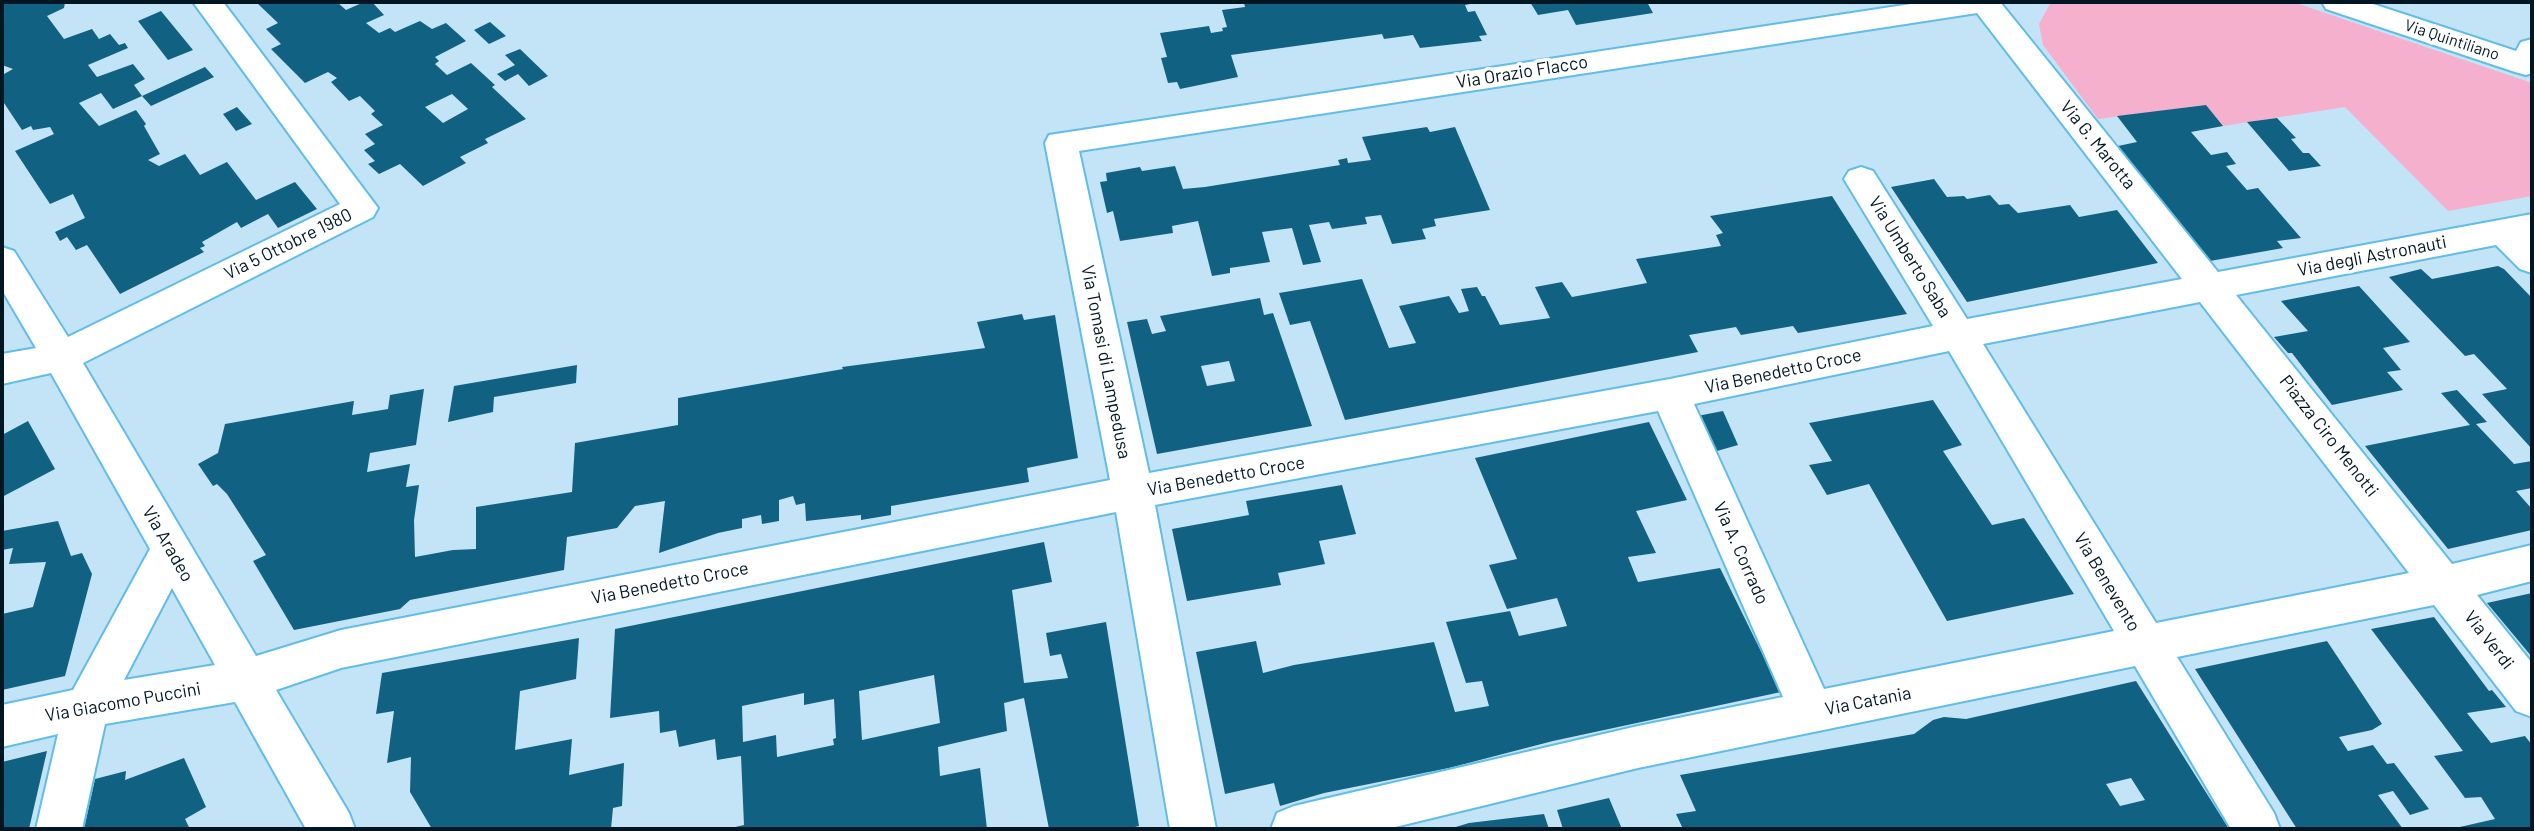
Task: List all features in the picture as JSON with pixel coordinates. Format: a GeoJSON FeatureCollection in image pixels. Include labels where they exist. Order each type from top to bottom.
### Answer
{"type":"FeatureCollection","features":[{"type":"Feature","properties":{"kind":"street","name":"Via 5 Ottobre 1980"},"geometry":{"type":"LineString","coordinates":[[61,357],[361,208],[208,2]]}},
{"type":"Feature","properties":{"kind":"street","name":"Via Orazio Flacco"},"geometry":{"type":"LineString","coordinates":[[1061,143],[1984,2]]}},
{"type":"Feature","properties":{"kind":"street","name":"Via G. Marotta"},"geometry":{"type":"LineString","coordinates":[[1984,2],[2212,288]]}},
{"type":"Feature","properties":{"kind":"street","name":"Via Quintiliano"},"geometry":{"type":"LineString","coordinates":[[2337,2],[2529,57]]}},
{"type":"Feature","properties":{"kind":"street","name":"Via Tomasi di Lampedusa"},"geometry":{"type":"LineString","coordinates":[[1061,143],[1133,493],[1193,829]]}},
{"type":"Feature","properties":{"kind":"street","name":"Via Umberto Saba"},"geometry":{"type":"LineString","coordinates":[[1861,179],[1958,335]]}},
{"type":"Feature","properties":{"kind":"street"},"geometry":{"type":"LineString","coordinates":[[2518,228],[2532,260]]}},
{"type":"Feature","properties":{"kind":"street","name":"Via degli Astronauti"},"geometry":{"type":"LineString","coordinates":[[2212,288],[2518,228]]}},
{"type":"Feature","properties":{"kind":"street","name":"Via Aradeo"},"geometry":{"type":"LineString","coordinates":[[2,260],[61,357],[332,829]]}},
{"type":"Feature","properties":{"kind":"street","name":"Via Benedetto Croce"},"geometry":{"type":"LineString","coordinates":[[245,680],[341,649],[1133,493],[1670,394],[1958,335],[2212,288]]}},
{"type":"Feature","properties":{"kind":"street","name":"Piazza Ciro Menotti"},"geometry":{"type":"LineString","coordinates":[[2212,288],[2446,584]]}},
{"type":"Feature","properties":{"kind":"street","name":"Via Benevento"},"geometry":{"type":"LineString","coordinates":[[1958,335],[2257,829]]}},
{"type":"Feature","properties":{"kind":"street"},"geometry":{"type":"LineString","coordinates":[[2,369],[61,357]]}},
{"type":"Feature","properties":{"kind":"street","name":"Via A. Corrado"},"geometry":{"type":"LineString","coordinates":[[1670,394],[1812,712]]}},
{"type":"Feature","properties":{"kind":"street"},"geometry":{"type":"LineString","coordinates":[[60,829],[88,707],[171,549]]}},
{"type":"Feature","properties":{"kind":"street","name":"Via Catania"},"geometry":{"type":"LineString","coordinates":[[1294,829],[1637,747],[2146,646],[2446,584],[2532,563]]}},
{"type":"Feature","properties":{"kind":"street","name":"Via Verdi"},"geometry":{"type":"LineString","coordinates":[[2446,584],[2532,696]]}},
{"type":"Feature","properties":{"kind":"street","name":"Via Giacomo Puccini"},"geometry":{"type":"LineString","coordinates":[[2,726],[88,707],[245,680]]}},
{"type":"Feature","properties":{"kind":"shaded area"},"geometry":{"type":"Polygon","coordinates":[[[2051,2],[2293,2],[2532,83],[2532,196],[2448,211],[2345,107],[2223,126],[2205,105],[2098,119],[2043,45],[2039,24],[2051,2]]]}},
{"type":"Feature","properties":{"kind":"building"},"geometry":{"type":"Polygon","coordinates":[[[2,2],[65,2],[64,8],[47,16],[64,39],[92,29],[99,39],[110,34],[119,45],[125,43],[128,48],[88,65],[97,77],[133,64],[145,79],[134,85],[142,96],[113,109],[101,93],[79,103],[99,126],[136,110],[160,154],[148,160],[159,166],[185,154],[200,175],[227,162],[256,200],[295,182],[317,209],[278,228],[268,214],[241,228],[237,222],[202,242],[205,246],[200,248],[204,252],[120,294],[87,245],[76,250],[67,237],[60,241],[55,232],[85,218],[73,194],[50,204],[15,151],[54,134],[50,127],[33,130],[31,126],[22,130],[2,100],[2,79],[4,74],[13,69],[2,65],[2,2]]]}},
{"type":"Feature","properties":{"kind":"building"},"geometry":{"type":"Polygon","coordinates":[[[256,2],[337,2],[346,10],[364,2],[372,2],[384,15],[366,23],[379,33],[390,28],[395,32],[420,21],[432,29],[446,23],[466,41],[435,57],[439,61],[435,64],[447,75],[471,63],[526,119],[485,139],[488,143],[460,157],[466,163],[423,186],[400,164],[379,174],[368,164],[375,161],[364,150],[375,144],[365,134],[383,125],[371,114],[375,111],[360,96],[349,101],[331,82],[337,78],[328,72],[305,83],[271,49],[281,44],[266,29],[278,23],[256,2]],[[452,94],[425,107],[443,123],[468,109],[452,94]]]}},
{"type":"Feature","properties":{"kind":"building"},"geometry":{"type":"Polygon","coordinates":[[[1480,2],[1465,5],[1468,12],[1475,11],[1487,35],[1479,36],[1482,41],[1420,48],[1413,35],[1384,39],[1382,34],[1231,55],[1238,77],[1180,89],[1177,82],[1168,83],[1161,58],[1167,57],[1160,33],[1209,26],[1211,33],[1223,31],[1222,28],[1227,27],[1222,10],[1245,7],[1244,3],[1480,2]]]}},
{"type":"Feature","properties":{"kind":"building"},"geometry":{"type":"Polygon","coordinates":[[[1530,2],[1647,2],[1653,13],[1576,25],[1568,10],[1538,15],[1530,2]]]}},
{"type":"Feature","properties":{"kind":"building"},"geometry":{"type":"Polygon","coordinates":[[[161,11],[193,50],[168,60],[138,21],[161,11]]]}},
{"type":"Feature","properties":{"kind":"building"},"geometry":{"type":"Polygon","coordinates":[[[490,22],[506,36],[489,44],[474,30],[490,22]]]}},
{"type":"Feature","properties":{"kind":"building"},"geometry":{"type":"Polygon","coordinates":[[[520,49],[548,76],[529,86],[518,74],[505,81],[497,74],[515,65],[505,55],[520,49]]]}},
{"type":"Feature","properties":{"kind":"building"},"geometry":{"type":"Polygon","coordinates":[[[205,67],[214,77],[151,106],[142,96],[205,67]]]}},
{"type":"Feature","properties":{"kind":"building"},"geometry":{"type":"Polygon","coordinates":[[[2206,105],[2223,126],[2191,132],[2211,155],[2227,152],[2236,164],[2226,166],[2247,190],[2258,188],[2301,238],[2277,241],[2283,248],[2210,261],[2118,146],[2137,142],[2117,116],[2206,105]]]}},
{"type":"Feature","properties":{"kind":"building"},"geometry":{"type":"Polygon","coordinates":[[[237,107],[252,124],[236,131],[223,114],[237,107]]]}},
{"type":"Feature","properties":{"kind":"building"},"geometry":{"type":"Polygon","coordinates":[[[2277,118],[2296,138],[2291,139],[2303,153],[2309,153],[2321,166],[2289,171],[2247,122],[2277,118]]]}},
{"type":"Feature","properties":{"kind":"building"},"geometry":{"type":"Polygon","coordinates":[[[1427,127],[1430,132],[1455,127],[1490,210],[1434,219],[1436,226],[1422,229],[1426,239],[1392,244],[1381,215],[1365,217],[1367,224],[1332,229],[1329,222],[1309,225],[1321,262],[1303,265],[1292,228],[1262,232],[1270,262],[1230,268],[1230,273],[1212,276],[1198,221],[1172,226],[1173,233],[1120,241],[1113,211],[1107,213],[1100,182],[1107,181],[1106,173],[1140,167],[1142,171],[1175,166],[1183,189],[1340,165],[1338,160],[1347,158],[1348,163],[1371,160],[1362,137],[1427,127]]]}},
{"type":"Feature","properties":{"kind":"building"},"geometry":{"type":"Polygon","coordinates":[[[1934,179],[1947,197],[1964,196],[1967,199],[1990,195],[1999,205],[2009,204],[2018,213],[2070,205],[2079,217],[2117,210],[2158,263],[1967,302],[1891,187],[1934,179]]]}},
{"type":"Feature","properties":{"kind":"building"},"geometry":{"type":"Polygon","coordinates":[[[1832,196],[1907,314],[1798,333],[1793,326],[1741,335],[1736,327],[1689,335],[1698,352],[1345,420],[1310,321],[1290,325],[1279,293],[1362,279],[1389,348],[1416,343],[1399,306],[1449,296],[1459,313],[1469,311],[1461,289],[1477,287],[1482,296],[1485,296],[1500,325],[1550,318],[1535,287],[1562,282],[1572,297],[1647,283],[1636,259],[1721,246],[1716,235],[1723,233],[1710,216],[1832,196]]]}},
{"type":"Feature","properties":{"kind":"building"},"geometry":{"type":"Polygon","coordinates":[[[2498,266],[2532,298],[2532,449],[2482,394],[2507,389],[2474,354],[2465,356],[2389,277],[2421,269],[2432,279],[2498,266]]]}},
{"type":"Feature","properties":{"kind":"building"},"geometry":{"type":"Polygon","coordinates":[[[2359,286],[2410,342],[2383,348],[2401,370],[2387,372],[2403,390],[2332,405],[2292,353],[2288,353],[2274,337],[2308,331],[2281,301],[2359,286]]]}},
{"type":"Feature","properties":{"kind":"building"},"geometry":{"type":"Polygon","coordinates":[[[1260,298],[1264,315],[1273,313],[1312,426],[1157,454],[1127,322],[1147,319],[1152,334],[1166,331],[1160,316],[1260,298]],[[1229,361],[1201,366],[1207,386],[1235,381],[1229,361]]]}},
{"type":"Feature","properties":{"kind":"building"},"geometry":{"type":"Polygon","coordinates":[[[1022,314],[1024,320],[1055,315],[1078,458],[1027,468],[1029,482],[891,506],[891,515],[861,520],[861,515],[806,521],[805,503],[796,505],[793,496],[779,500],[779,521],[762,524],[761,515],[742,519],[742,528],[718,533],[659,553],[665,501],[635,506],[617,528],[567,537],[564,570],[410,600],[400,609],[294,630],[253,561],[266,555],[227,494],[217,484],[213,486],[198,464],[218,453],[225,424],[354,401],[352,415],[388,409],[390,395],[424,389],[416,445],[370,453],[367,472],[410,464],[406,487],[419,485],[414,520],[415,557],[476,549],[476,507],[572,492],[575,443],[678,425],[678,398],[843,369],[842,367],[985,348],[977,322],[1022,314]]]}},
{"type":"Feature","properties":{"kind":"building"},"geometry":{"type":"Polygon","coordinates":[[[577,365],[576,383],[494,397],[493,412],[448,422],[454,386],[577,365]]]}},
{"type":"Feature","properties":{"kind":"building"},"geometry":{"type":"Polygon","coordinates":[[[2457,390],[2487,422],[2476,424],[2514,464],[2532,461],[2532,488],[2516,491],[2532,509],[2532,530],[2448,549],[2365,446],[2470,425],[2441,393],[2457,390]]]}},
{"type":"Feature","properties":{"kind":"building"},"geometry":{"type":"Polygon","coordinates":[[[1933,400],[1962,445],[1943,451],[1992,525],[2024,518],[2074,594],[1947,621],[1869,484],[1827,495],[1809,465],[1832,461],[1809,423],[1933,400]]]}},
{"type":"Feature","properties":{"kind":"building"},"geometry":{"type":"Polygon","coordinates":[[[1723,411],[1738,445],[1710,453],[1692,417],[1723,411]]]}},
{"type":"Feature","properties":{"kind":"building"},"geometry":{"type":"Polygon","coordinates":[[[28,421],[55,469],[2,497],[2,435],[28,421]]]}},
{"type":"Feature","properties":{"kind":"building"},"geometry":{"type":"Polygon","coordinates":[[[1649,422],[1687,500],[1636,511],[1656,553],[1628,557],[1638,582],[1720,568],[1781,692],[1553,741],[1449,768],[1324,793],[1280,806],[1274,783],[1225,794],[1196,652],[1256,641],[1263,673],[1294,665],[1434,642],[1455,712],[1489,706],[1482,681],[1466,683],[1446,622],[1510,611],[1519,636],[1567,626],[1557,598],[1507,609],[1489,565],[1517,559],[1475,458],[1649,422]]]}},
{"type":"Feature","properties":{"kind":"building"},"geometry":{"type":"Polygon","coordinates":[[[1342,485],[1356,534],[1319,541],[1325,564],[1278,573],[1281,585],[1187,601],[1172,529],[1249,515],[1246,501],[1342,485]]]}},
{"type":"Feature","properties":{"kind":"building"},"geometry":{"type":"Polygon","coordinates":[[[58,521],[71,556],[82,553],[92,574],[65,676],[2,690],[2,614],[33,607],[46,562],[9,564],[13,548],[2,550],[2,531],[58,521]]]}},
{"type":"Feature","properties":{"kind":"building"},"geometry":{"type":"Polygon","coordinates":[[[1044,542],[1052,582],[1012,590],[1024,683],[1068,678],[1061,654],[1050,656],[1046,633],[1106,622],[1139,826],[1127,829],[1049,829],[1024,698],[1004,703],[1007,731],[938,747],[940,776],[980,768],[987,829],[727,829],[744,825],[741,756],[717,760],[715,739],[679,747],[676,730],[660,733],[659,711],[610,718],[615,629],[1044,542]],[[934,675],[859,691],[862,740],[940,723],[934,675]],[[804,693],[742,706],[743,742],[776,735],[777,757],[834,745],[834,699],[804,705],[804,693]]]}},
{"type":"Feature","properties":{"kind":"building"},"geometry":{"type":"Polygon","coordinates":[[[2532,593],[2532,657],[2487,603],[2532,593]]]}},
{"type":"Feature","properties":{"kind":"building"},"geometry":{"type":"Polygon","coordinates":[[[2434,617],[2489,691],[2492,690],[2506,707],[2467,713],[2491,743],[2525,736],[2532,745],[2532,829],[2451,829],[2495,819],[2481,797],[2465,798],[2434,756],[2463,751],[2371,629],[2434,617]]]}},
{"type":"Feature","properties":{"kind":"building"},"geometry":{"type":"Polygon","coordinates":[[[579,638],[576,679],[520,691],[515,750],[572,739],[569,775],[624,763],[622,806],[613,808],[611,829],[432,829],[410,792],[411,757],[387,763],[394,711],[376,714],[382,673],[579,638]]]}},
{"type":"Feature","properties":{"kind":"building"},"geometry":{"type":"Polygon","coordinates":[[[2327,641],[2382,724],[2372,730],[2339,737],[2348,751],[2373,745],[2387,764],[2394,763],[2429,809],[2410,815],[2393,791],[2378,795],[2403,829],[2297,829],[2195,669],[2327,641]]]}},
{"type":"Feature","properties":{"kind":"building"},"geometry":{"type":"Polygon","coordinates":[[[2136,681],[2229,829],[1683,829],[1676,814],[1696,811],[1680,775],[1914,734],[1933,720],[1944,717],[1966,719],[2136,681]],[[2131,778],[2106,784],[2120,806],[2145,800],[2131,778]]]}},
{"type":"Feature","properties":{"kind":"building"},"geometry":{"type":"Polygon","coordinates":[[[47,751],[29,829],[2,829],[2,762],[47,751]]]}},
{"type":"Feature","properties":{"kind":"building"},"geometry":{"type":"Polygon","coordinates":[[[184,758],[206,807],[185,819],[190,829],[84,829],[95,779],[126,771],[125,780],[184,758]]]}},
{"type":"Feature","properties":{"kind":"building"},"geometry":{"type":"Polygon","coordinates":[[[1609,798],[1622,829],[1563,829],[1557,810],[1609,798]]]}},
{"type":"Feature","properties":{"kind":"building"},"geometry":{"type":"Polygon","coordinates":[[[1544,814],[1549,829],[1449,829],[1469,823],[1544,814]]]}}]}
